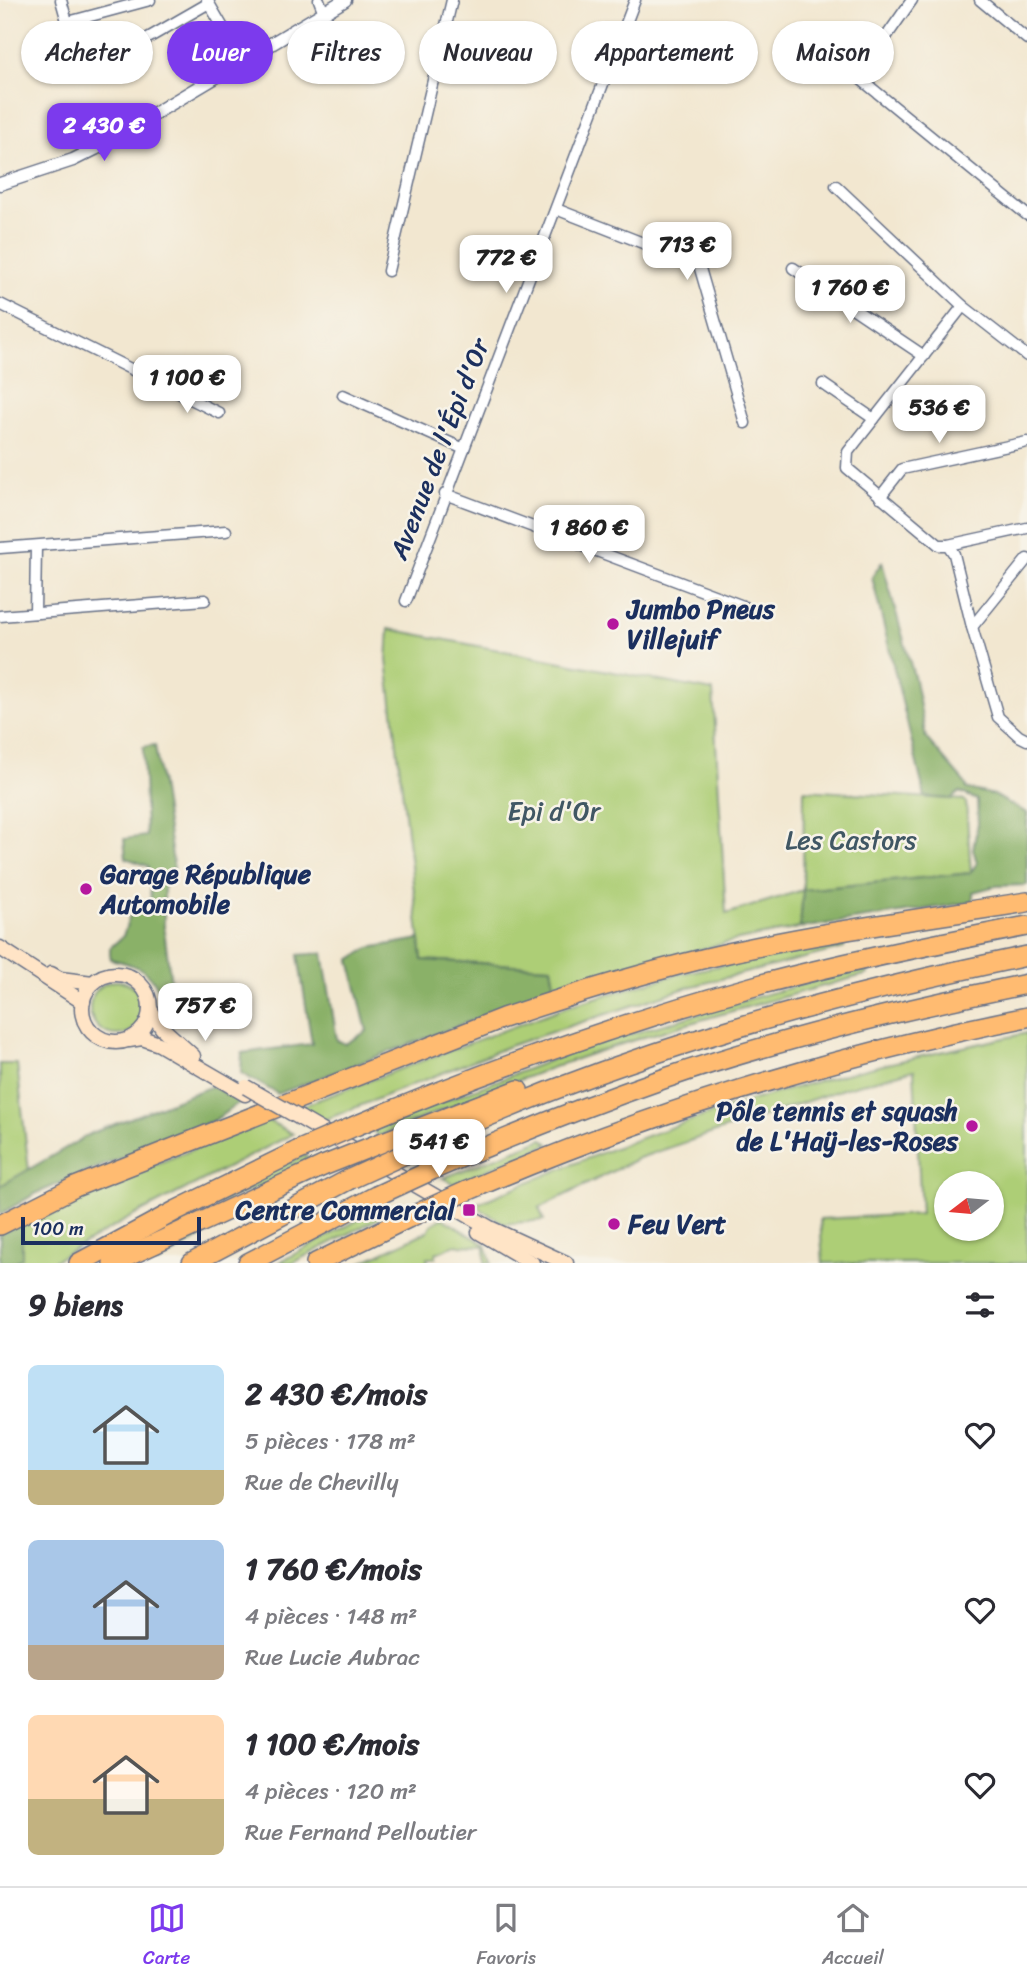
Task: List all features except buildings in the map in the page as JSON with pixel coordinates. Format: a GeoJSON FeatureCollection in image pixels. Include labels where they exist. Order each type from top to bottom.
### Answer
{"type":"FeatureCollection","features":[{"type":"Feature","properties":{"kind":"highway"},"geometry":{"type":"LineString","coordinates":[[0,1226],[75,1187],[503,1018],[565,997],[728,953],[1027,902]]}},
{"type":"Feature","properties":{"kind":"highway"},"geometry":{"type":"LineString","coordinates":[[79,1263],[297,1151],[511,1063],[656,1014],[832,967],[1027,926]]}},
{"type":"Feature","properties":{"kind":"highway"},"geometry":{"type":"LineString","coordinates":[[192,1263],[348,1180],[515,1104],[567,1084],[720,1032],[823,1002],[1027,956]]}},
{"type":"Feature","properties":{"kind":"highway"},"geometry":{"type":"LineString","coordinates":[[248,1263],[432,1170],[582,1108],[744,1053],[887,1014],[1027,984]]}},
{"type":"Feature","properties":{"kind":"highway"},"geometry":{"type":"LineString","coordinates":[[316,1263],[467,1191],[592,1139],[743,1087],[887,1048],[1027,1017]]}},
{"type":"Feature","properties":{"kind":"highway"},"geometry":{"type":"LineString","coordinates":[[113,1263],[323,1166],[476,1104],[531,1085],[567,1084]]}},
{"type":"Feature","properties":{"kind":"main road"},"geometry":{"type":"LineString","coordinates":[[3,950],[60,979],[93,983],[110,975],[129,977],[144,990],[158,1023],[184,1049],[245,1091]]}},
{"type":"Feature","properties":{"kind":"main road"},"geometry":{"type":"LineString","coordinates":[[3,950],[83,1002]]}},
{"type":"Feature","properties":{"kind":"main road"},"geometry":{"type":"LineString","coordinates":[[93,983],[83,1002],[85,1021],[97,1036],[117,1042],[142,1038],[151,1040],[490,1228],[566,1263]]}},
{"type":"Feature","properties":{"kind":"main road"},"geometry":{"type":"LineString","coordinates":[[128,1040],[144,1028],[150,1009]]}},
{"type":"Feature","properties":{"kind":"main road"},"geometry":{"type":"LineString","coordinates":[[296,1120],[532,1263]]}},
{"type":"Feature","properties":{"kind":"street"},"geometry":{"type":"LineString","coordinates":[[61,0],[68,21]]}},
{"type":"Feature","properties":{"kind":"street"},"geometry":{"type":"LineString","coordinates":[[72,21],[150,0]]}},
{"type":"Feature","properties":{"kind":"street"},"geometry":{"type":"LineString","coordinates":[[319,0],[324,13]]}},
{"type":"Feature","properties":{"kind":"street"},"geometry":{"type":"LineString","coordinates":[[273,42],[345,0]]}},
{"type":"Feature","properties":{"kind":"street"},"geometry":{"type":"LineString","coordinates":[[388,271],[452,0]]}},
{"type":"Feature","properties":{"kind":"street","name":"Avenue de l'Épi d'Or"},"geometry":{"type":"LineString","coordinates":[[406,601],[635,0]]}},
{"type":"Feature","properties":{"kind":"street"},"geometry":{"type":"LineString","coordinates":[[912,0],[858,77],[1027,215]]}},
{"type":"Feature","properties":{"kind":"street"},"geometry":{"type":"LineString","coordinates":[[980,0],[1027,39]]}},
{"type":"Feature","properties":{"kind":"street"},"geometry":{"type":"LineString","coordinates":[[153,34],[208,2],[219,21]]}},
{"type":"Feature","properties":{"kind":"street"},"geometry":{"type":"LineString","coordinates":[[0,184],[73,160],[201,84]]}},
{"type":"Feature","properties":{"kind":"street"},"geometry":{"type":"LineString","coordinates":[[836,186],[963,306],[1027,356]]}},
{"type":"Feature","properties":{"kind":"street"},"geometry":{"type":"LineString","coordinates":[[556,209],[699,265],[745,423]]}},
{"type":"Feature","properties":{"kind":"street"},"geometry":{"type":"LineString","coordinates":[[793,268],[924,356]]}},
{"type":"Feature","properties":{"kind":"street"},"geometry":{"type":"LineString","coordinates":[[0,304],[219,413]]}},
{"type":"Feature","properties":{"kind":"street"},"geometry":{"type":"LineString","coordinates":[[963,306],[848,452],[847,468],[939,545],[1027,528]]}},
{"type":"Feature","properties":{"kind":"street"},"geometry":{"type":"LineString","coordinates":[[823,384],[874,419]]}},
{"type":"Feature","properties":{"kind":"street"},"geometry":{"type":"LineString","coordinates":[[343,395],[464,449]]}},
{"type":"Feature","properties":{"kind":"street"},"geometry":{"type":"LineString","coordinates":[[880,497],[902,469],[1027,442]]}},
{"type":"Feature","properties":{"kind":"street"},"geometry":{"type":"LineString","coordinates":[[445,494],[743,606]]}},
{"type":"Feature","properties":{"kind":"street"},"geometry":{"type":"LineString","coordinates":[[0,548],[226,531]]}},
{"type":"Feature","properties":{"kind":"street"},"geometry":{"type":"LineString","coordinates":[[35,613],[36,545]]}},
{"type":"Feature","properties":{"kind":"street"},"geometry":{"type":"LineString","coordinates":[[948,545],[954,554],[998,716],[1023,738],[1027,727]]}},
{"type":"Feature","properties":{"kind":"street"},"geometry":{"type":"LineString","coordinates":[[972,627],[1027,559]]}},
{"type":"Feature","properties":{"kind":"street"},"geometry":{"type":"LineString","coordinates":[[0,616],[205,600]]}},
{"type":"Feature","properties":{"kind":"green space"},"geometry":{"type":"Polygon","coordinates":[[[882,562],[915,680],[926,738],[965,783],[967,789],[994,795],[1027,813],[1027,885],[996,886],[973,892],[973,902],[800,928],[803,890],[970,873],[977,863],[973,849],[978,823],[977,800],[960,792],[951,799],[925,797],[872,577],[882,562]]]}},
{"type":"Feature","properties":{"kind":"green space","name":"Epi d'Or"},"geometry":{"type":"Polygon","coordinates":[[[389,629],[713,691],[726,914],[803,890],[800,928],[733,941],[555,989],[551,967],[422,960],[387,660],[389,629]]]}},
{"type":"Feature","properties":{"kind":"green space"},"geometry":{"type":"Polygon","coordinates":[[[155,745],[174,869],[164,883],[164,930],[172,990],[182,992],[184,1017],[166,1013],[149,975],[134,966],[110,959],[110,948],[123,936],[132,909],[152,912],[148,866],[126,858],[124,839],[146,836],[143,747],[155,745]]]}},
{"type":"Feature","properties":{"kind":"green space","name":"Les Castors"},"geometry":{"type":"Polygon","coordinates":[[[804,790],[966,802],[971,873],[803,890],[804,790]]]}},
{"type":"Feature","properties":{"kind":"green space"},"geometry":{"type":"Polygon","coordinates":[[[420,939],[422,960],[551,967],[555,989],[278,1094],[241,1073],[242,1053],[312,1044],[298,955],[323,953],[337,1040],[345,1044],[367,1031],[350,960],[369,948],[420,939]]]}},
{"type":"Feature","properties":{"kind":"green space"},"geometry":{"type":"Polygon","coordinates":[[[844,941],[844,948],[689,987],[512,1045],[322,1121],[299,1107],[571,1005],[678,974],[844,941]]]}},
{"type":"Feature","properties":{"kind":"green space"},"geometry":{"type":"Polygon","coordinates":[[[865,968],[868,974],[582,1057],[379,1136],[371,1129],[580,1049],[865,968]]]}},
{"type":"Feature","properties":{"kind":"green space"},"geometry":{"type":"Polygon","coordinates":[[[117,981],[136,989],[144,1008],[136,1027],[117,1035],[98,1027],[90,1008],[98,989],[117,981]]]}},
{"type":"Feature","properties":{"kind":"green space","name":"Pôle tennis et squash de L'Haÿ-les-Roses"},"geometry":{"type":"Polygon","coordinates":[[[1027,1033],[1027,1263],[823,1263],[820,1219],[921,1214],[914,1070],[846,1088],[639,1158],[539,1208],[544,1220],[505,1224],[474,1205],[605,1151],[694,1119],[854,1072],[1027,1033]]]}},
{"type":"Feature","properties":{"kind":"green space"},"geometry":{"type":"Polygon","coordinates":[[[0,1064],[17,1064],[29,1171],[35,1194],[0,1214],[0,1064]]]}},
{"type":"Feature","properties":{"kind":"green space"},"geometry":{"type":"Polygon","coordinates":[[[212,1086],[241,1101],[215,1120],[35,1194],[0,1214],[0,1186],[92,1133],[212,1086]]]}},
{"type":"Feature","properties":{"kind":"green space"},"geometry":{"type":"Polygon","coordinates":[[[267,1120],[293,1134],[133,1216],[50,1263],[13,1263],[22,1257],[22,1222],[55,1204],[267,1120]]]}},
{"type":"Feature","properties":{"kind":"green space"},"geometry":{"type":"Polygon","coordinates":[[[543,1139],[549,1144],[453,1184],[443,1178],[543,1139]]]}},
{"type":"Feature","properties":{"kind":"green space"},"geometry":{"type":"Polygon","coordinates":[[[305,1155],[314,1163],[186,1218],[190,1211],[305,1155]]]}},
{"type":"Feature","properties":{"kind":"green space"},"geometry":{"type":"Polygon","coordinates":[[[384,1206],[393,1211],[292,1263],[278,1263],[384,1206]]]}},
{"type":"Feature","properties":{"kind":"green space"},"geometry":{"type":"Polygon","coordinates":[[[442,1218],[486,1245],[491,1263],[485,1263],[485,1246],[455,1245],[436,1253],[436,1258],[427,1258],[428,1263],[361,1263],[428,1231],[431,1225],[442,1218]]]}},
{"type":"Feature","properties":{"kind":"green space"},"geometry":{"type":"Polygon","coordinates":[[[22,1222],[22,1258],[13,1263],[0,1263],[0,1234],[22,1222]]]}},
{"type":"Feature","properties":{"kind":"green space"},"geometry":{"type":"Polygon","coordinates":[[[208,1233],[158,1263],[140,1263],[188,1238],[208,1233]]]}},
{"type":"Feature","properties":{"kind":"place","name":"Jumbo Pneus Villejuif"},"geometry":{"type":"Point","coordinates":[613,624]}},
{"type":"Feature","properties":{"kind":"place","name":"Garage République Automobile"},"geometry":{"type":"Point","coordinates":[86,889]}},
{"type":"Feature","properties":{"kind":"place","name":"Pôle tennis et squash de L'Haÿ-les-Roses"},"geometry":{"type":"Point","coordinates":[972,1126]}},
{"type":"Feature","properties":{"kind":"place","name":"Centre Commercial"},"geometry":{"type":"Point","coordinates":[469,1210]}},
{"type":"Feature","properties":{"kind":"place","name":"Feu Vert"},"geometry":{"type":"Point","coordinates":[614,1224]}}]}
